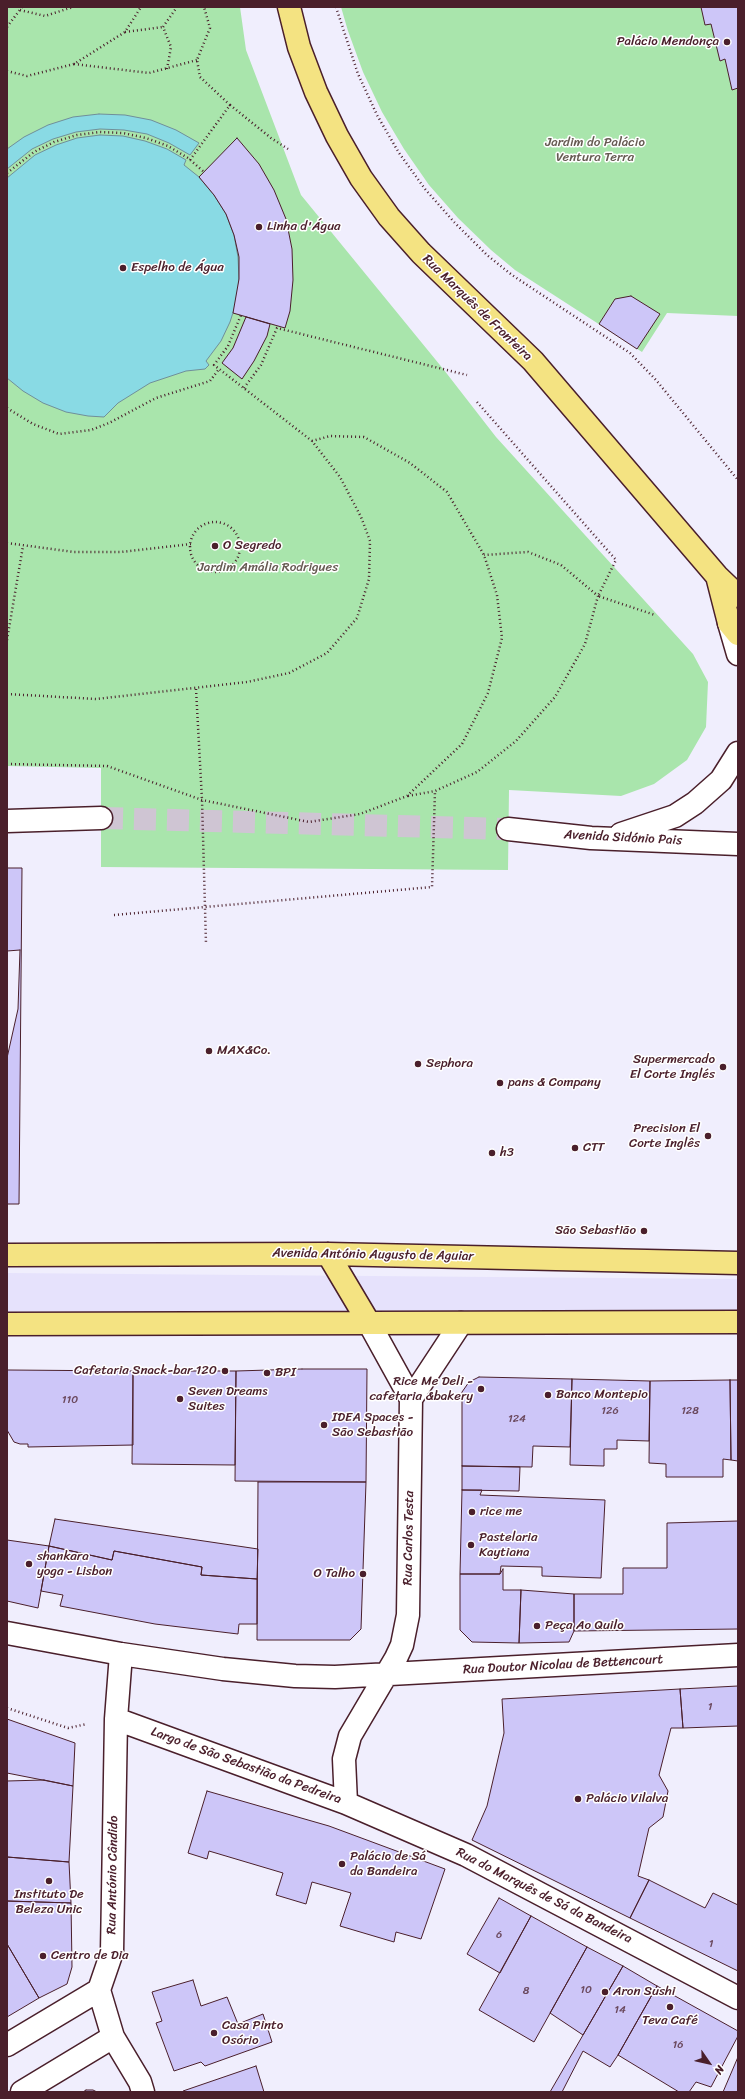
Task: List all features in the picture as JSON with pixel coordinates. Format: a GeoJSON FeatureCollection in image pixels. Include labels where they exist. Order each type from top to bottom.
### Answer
{"type":"FeatureCollection","features":[{"type":"Feature","properties":{"kind":"main road","name":"Rua Marquês de Fronteira"},"geometry":{"type":"LineString","coordinates":[[289,7],[299,47],[316,92],[337,136],[361,178],[389,217],[421,253],[533,361],[717,576],[738,596]]}},
{"type":"Feature","properties":{"kind":"main road","name":"Rua Marquês de Fronteira"},"geometry":{"type":"LineString","coordinates":[[717,576],[733,628]]}},
{"type":"Feature","properties":{"kind":"main road","name":"Avenida António Augusto de Aguiar"},"geometry":{"type":"LineString","coordinates":[[7,1255],[328,1254],[738,1263]]}},
{"type":"Feature","properties":{"kind":"main road"},"geometry":{"type":"LineString","coordinates":[[328,1254],[369,1323]]}},
{"type":"Feature","properties":{"kind":"main road"},"geometry":{"type":"LineString","coordinates":[[7,1324],[738,1322]]}},
{"type":"Feature","properties":{"kind":"street"},"geometry":{"type":"LineString","coordinates":[[733,628],[738,654]]}},
{"type":"Feature","properties":{"kind":"street"},"geometry":{"type":"LineString","coordinates":[[591,838],[617,835],[675,816],[695,803],[717,784],[732,766],[738,753]]}},
{"type":"Feature","properties":{"kind":"street"},"geometry":{"type":"LineString","coordinates":[[7,821],[101,818]]}},
{"type":"Feature","properties":{"kind":"street","name":"Avenida Sidónio Pais"},"geometry":{"type":"LineString","coordinates":[[508,829],[591,838],[738,844]]}},
{"type":"Feature","properties":{"kind":"street","name":"Rua Carlos Testa"},"geometry":{"type":"LineString","coordinates":[[369,1323],[411,1399],[408,1615],[402,1645],[388,1674]]}},
{"type":"Feature","properties":{"kind":"street"},"geometry":{"type":"LineString","coordinates":[[411,1399],[461,1323]]}},
{"type":"Feature","properties":{"kind":"street"},"geometry":{"type":"LineString","coordinates":[[7,1633],[121,1654],[223,1669],[295,1676],[335,1677],[388,1674]]}},
{"type":"Feature","properties":{"kind":"street"},"geometry":{"type":"LineString","coordinates":[[116,1719],[121,1654]]}},
{"type":"Feature","properties":{"kind":"street","name":"Rua Doutor Nicolau de Bettencourt"},"geometry":{"type":"LineString","coordinates":[[388,1674],[738,1655]]}},
{"type":"Feature","properties":{"kind":"street","name":"Largo de São Sebastião da Pedreira"},"geometry":{"type":"LineString","coordinates":[[116,1719],[346,1802],[344,1759],[350,1736],[388,1674]]}},
{"type":"Feature","properties":{"kind":"street","name":"Rua António Cândido"},"geometry":{"type":"LineString","coordinates":[[99,1990],[112,1952],[116,1719]]}},
{"type":"Feature","properties":{"kind":"street","name":"Rua do Marquês de Sá da Bandeira"},"geometry":{"type":"LineString","coordinates":[[346,1802],[466,1855],[738,1998]]}},
{"type":"Feature","properties":{"kind":"street"},"geometry":{"type":"LineString","coordinates":[[7,2045],[99,1990],[113,2038],[140,2082],[143,2092]]}},
{"type":"Feature","properties":{"kind":"street"},"geometry":{"type":"LineString","coordinates":[[22,2092],[113,2038]]}},
{"type":"Feature","properties":{"kind":"path"},"geometry":{"type":"LineString","coordinates":[[7,27],[22,7]]}},
{"type":"Feature","properties":{"kind":"path"},"geometry":{"type":"LineString","coordinates":[[20,10],[45,16],[73,7]]}},
{"type":"Feature","properties":{"kind":"path"},"geometry":{"type":"LineString","coordinates":[[125,32],[141,7]]}},
{"type":"Feature","properties":{"kind":"path"},"geometry":{"type":"LineString","coordinates":[[7,71],[28,76],[74,64],[125,32],[164,27],[178,7]]}},
{"type":"Feature","properties":{"kind":"path"},"geometry":{"type":"LineString","coordinates":[[204,7],[210,28],[197,60],[200,77],[230,105],[271,138],[288,149]]}},
{"type":"Feature","properties":{"kind":"path"},"geometry":{"type":"LineString","coordinates":[[336,7],[358,74],[377,115],[399,153],[435,200],[454,222],[487,255],[512,275],[630,353],[656,380],[738,480]]}},
{"type":"Feature","properties":{"kind":"path"},"geometry":{"type":"LineString","coordinates":[[164,27],[171,48],[167,69]]}},
{"type":"Feature","properties":{"kind":"path"},"geometry":{"type":"LineString","coordinates":[[74,64],[149,73],[197,60]]}},
{"type":"Feature","properties":{"kind":"path"},"geometry":{"type":"LineString","coordinates":[[190,160],[230,105]]}},
{"type":"Feature","properties":{"kind":"path"},"geometry":{"type":"LineString","coordinates":[[7,173],[34,152],[54,142],[77,135],[100,132],[123,133],[146,138],[168,146],[190,160],[204,172]]}},
{"type":"Feature","properties":{"kind":"path"},"geometry":{"type":"LineString","coordinates":[[7,694],[96,699],[196,689],[247,682],[289,673],[327,653],[357,618],[369,579],[370,541],[361,517],[340,477],[312,441],[214,365],[228,346],[241,315]]}},
{"type":"Feature","properties":{"kind":"path"},"geometry":{"type":"LineString","coordinates":[[244,388],[261,365],[277,328],[467,375]]}},
{"type":"Feature","properties":{"kind":"path"},"geometry":{"type":"LineString","coordinates":[[7,408],[33,424],[59,434],[91,430],[109,423],[156,398],[210,381],[219,368]]}},
{"type":"Feature","properties":{"kind":"path"},"geometry":{"type":"LineString","coordinates":[[7,764],[107,766],[202,800],[309,822],[360,814],[407,796],[435,791],[478,772],[516,741],[555,698],[585,644],[598,596],[616,560],[477,402]]}},
{"type":"Feature","properties":{"kind":"path"},"geometry":{"type":"LineString","coordinates":[[312,441],[330,436],[364,437],[410,463],[447,492],[484,555],[497,595],[502,638],[488,693],[462,744],[407,796]]}},
{"type":"Feature","properties":{"kind":"path"},"geometry":{"type":"LineString","coordinates":[[207,523],[222,523],[235,532],[240,547],[239,554],[230,566],[222,570],[208,570],[200,567],[195,561],[191,554],[191,544],[195,532],[200,526],[207,523]]}},
{"type":"Feature","properties":{"kind":"path"},"geometry":{"type":"LineString","coordinates":[[7,543],[74,552],[121,552],[191,544]]}},
{"type":"Feature","properties":{"kind":"path"},"geometry":{"type":"LineString","coordinates":[[7,640],[23,546]]}},
{"type":"Feature","properties":{"kind":"path"},"geometry":{"type":"LineString","coordinates":[[484,555],[528,552],[561,565],[598,596],[655,615]]}},
{"type":"Feature","properties":{"kind":"path"},"geometry":{"type":"LineString","coordinates":[[196,689],[202,800],[206,944]]}},
{"type":"Feature","properties":{"kind":"path"},"geometry":{"type":"LineString","coordinates":[[114,915],[432,887],[435,791]]}},
{"type":"Feature","properties":{"kind":"path"},"geometry":{"type":"LineString","coordinates":[[7,1708],[68,1728],[116,1719]]}},
{"type":"Feature","properties":{"kind":"shaded area"},"geometry":{"type":"Polygon","coordinates":[[[7,1273],[738,1279],[738,1316],[7,1312],[7,1273]]]}},
{"type":"Feature","properties":{"kind":"green space","name":"Jardim Amália Rodrigues"},"geometry":{"type":"Polygon","coordinates":[[[7,7],[240,7],[246,50],[301,195],[444,370],[496,437],[693,654],[708,682],[706,727],[687,760],[654,784],[621,796],[509,790],[508,870],[101,867],[101,768],[7,766],[7,7]]]}},
{"type":"Feature","properties":{"kind":"green space","name":"Jardim do Palácio Ventura Terra"},"geometry":{"type":"Polygon","coordinates":[[[341,7],[738,7],[738,316],[667,313],[642,352],[515,270],[491,250],[458,218],[429,185],[404,149],[382,112],[363,72],[341,7]]]}},
{"type":"Feature","properties":{"kind":"water"},"geometry":{"type":"Polygon","coordinates":[[[99,114],[125,115],[151,120],[176,130],[199,143],[190,155],[169,143],[147,134],[124,130],[100,129],[76,132],[53,139],[32,149],[7,169],[7,149],[24,137],[48,125],[73,117],[99,114]]]}},
{"type":"Feature","properties":{"kind":"water","name":"Espelho de Água"},"geometry":{"type":"Polygon","coordinates":[[[100,135],[123,136],[145,141],[167,149],[186,160],[184,165],[199,177],[214,195],[226,214],[234,235],[238,257],[239,279],[237,300],[230,322],[221,341],[206,361],[209,365],[205,369],[186,371],[150,383],[118,403],[104,417],[66,412],[43,403],[23,391],[7,378],[7,178],[35,155],[56,145],[77,138],[100,135]]]}},
{"type":"Feature","properties":{"kind":"building","name":"Palácio Mendonça"},"geometry":{"type":"Polygon","coordinates":[[[701,7],[738,7],[738,88],[732,90],[725,59],[720,61],[711,24],[705,25],[701,7]]]}},
{"type":"Feature","properties":{"kind":"building","name":"Linha d'Água"},"geometry":{"type":"Polygon","coordinates":[[[237,138],[259,164],[274,190],[286,219],[292,249],[293,280],[290,311],[285,328],[233,313],[239,279],[239,257],[234,235],[226,214],[214,195],[199,177],[237,138]]]}},
{"type":"Feature","properties":{"kind":"building"},"geometry":{"type":"Polygon","coordinates":[[[631,296],[660,314],[637,349],[599,324],[615,299],[631,296]]]}},
{"type":"Feature","properties":{"kind":"building"},"geometry":{"type":"Polygon","coordinates":[[[246,317],[270,324],[267,336],[254,361],[242,379],[222,363],[233,348],[246,317]]]}},
{"type":"Feature","properties":{"kind":"building"},"geometry":{"type":"Polygon","coordinates":[[[7,868],[22,868],[19,1204],[7,1204],[7,868]]]}},
{"type":"Feature","properties":{"kind":"building"},"geometry":{"type":"Polygon","coordinates":[[[20,950],[18,1009],[7,1058],[7,951],[20,950]]]}},
{"type":"Feature","properties":{"kind":"building"},"geometry":{"type":"Polygon","coordinates":[[[367,1369],[366,1482],[235,1481],[236,1371],[367,1369]]]}},
{"type":"Feature","properties":{"kind":"building"},"geometry":{"type":"Polygon","coordinates":[[[7,1370],[133,1371],[133,1445],[28,1447],[28,1444],[14,1442],[7,1430],[7,1370]]]}},
{"type":"Feature","properties":{"kind":"building"},"geometry":{"type":"Polygon","coordinates":[[[133,1371],[236,1371],[235,1465],[132,1464],[133,1371]]]}},
{"type":"Feature","properties":{"kind":"building"},"geometry":{"type":"Polygon","coordinates":[[[479,1377],[572,1379],[570,1447],[533,1446],[532,1467],[462,1466],[462,1392],[469,1382],[479,1377]]]}},
{"type":"Feature","properties":{"kind":"building"},"geometry":{"type":"Polygon","coordinates":[[[572,1379],[650,1381],[649,1441],[617,1440],[617,1449],[604,1449],[604,1466],[570,1465],[572,1379]]]}},
{"type":"Feature","properties":{"kind":"building"},"geometry":{"type":"Polygon","coordinates":[[[730,1380],[731,1460],[723,1459],[723,1477],[666,1477],[666,1464],[649,1463],[650,1381],[730,1380]]]}},
{"type":"Feature","properties":{"kind":"building"},"geometry":{"type":"Polygon","coordinates":[[[730,1380],[738,1380],[738,1461],[731,1460],[730,1380]]]}},
{"type":"Feature","properties":{"kind":"building"},"geometry":{"type":"Polygon","coordinates":[[[462,1466],[520,1467],[519,1491],[462,1490],[462,1466]]]}},
{"type":"Feature","properties":{"kind":"building"},"geometry":{"type":"Polygon","coordinates":[[[258,1482],[366,1482],[361,1629],[350,1640],[257,1640],[258,1482]]]}},
{"type":"Feature","properties":{"kind":"building"},"geometry":{"type":"Polygon","coordinates":[[[462,1490],[482,1490],[480,1495],[605,1500],[601,1578],[542,1576],[542,1567],[501,1566],[500,1574],[460,1574],[462,1490]]]}},
{"type":"Feature","properties":{"kind":"building"},"geometry":{"type":"Polygon","coordinates":[[[55,1519],[258,1549],[257,1579],[201,1575],[202,1567],[114,1551],[112,1560],[49,1546],[55,1519]]]}},
{"type":"Feature","properties":{"kind":"building"},"geometry":{"type":"Polygon","coordinates":[[[738,1521],[738,1629],[574,1631],[574,1594],[623,1594],[623,1568],[667,1568],[667,1523],[738,1521]]]}},
{"type":"Feature","properties":{"kind":"building"},"geometry":{"type":"Polygon","coordinates":[[[7,1540],[49,1546],[38,1608],[7,1601],[7,1540]]]}},
{"type":"Feature","properties":{"kind":"building"},"geometry":{"type":"Polygon","coordinates":[[[49,1546],[112,1560],[114,1551],[202,1567],[201,1575],[257,1579],[257,1624],[239,1624],[238,1634],[155,1624],[60,1606],[63,1595],[41,1591],[49,1546]]]}},
{"type":"Feature","properties":{"kind":"building"},"geometry":{"type":"Polygon","coordinates":[[[503,1569],[503,1590],[521,1590],[519,1643],[472,1642],[460,1630],[460,1574],[500,1574],[503,1569]]]}},
{"type":"Feature","properties":{"kind":"building"},"geometry":{"type":"Polygon","coordinates":[[[521,1590],[574,1594],[574,1631],[569,1642],[519,1643],[521,1590]]]}},
{"type":"Feature","properties":{"kind":"building"},"geometry":{"type":"Polygon","coordinates":[[[738,1686],[738,1726],[683,1728],[680,1689],[738,1686]]]}},
{"type":"Feature","properties":{"kind":"building","name":"Palácio Vilalva"},"geometry":{"type":"Polygon","coordinates":[[[680,1689],[683,1728],[671,1728],[659,1775],[668,1791],[663,1817],[649,1828],[638,1876],[649,1880],[630,1918],[472,1840],[487,1806],[504,1733],[502,1699],[680,1689]]]}},
{"type":"Feature","properties":{"kind":"building"},"geometry":{"type":"Polygon","coordinates":[[[7,1719],[75,1743],[73,1786],[7,1773],[7,1719]]]}},
{"type":"Feature","properties":{"kind":"building"},"geometry":{"type":"Polygon","coordinates":[[[44,1780],[73,1786],[69,1862],[7,1857],[7,1781],[44,1780]]]}},
{"type":"Feature","properties":{"kind":"building","name":"Palácio de Sá da Bandeira"},"geometry":{"type":"Polygon","coordinates":[[[207,1791],[329,1826],[445,1869],[421,1939],[396,1932],[394,1942],[340,1926],[351,1893],[312,1882],[306,1904],[276,1895],[283,1873],[209,1851],[207,1859],[188,1853],[207,1791]]]}},
{"type":"Feature","properties":{"kind":"building"},"geometry":{"type":"Polygon","coordinates":[[[7,1857],[69,1862],[71,1903],[7,1901],[7,1857]]]}},
{"type":"Feature","properties":{"kind":"building"},"geometry":{"type":"Polygon","coordinates":[[[649,1880],[705,1908],[713,1893],[738,1905],[738,1971],[630,1918],[649,1880]]]}},
{"type":"Feature","properties":{"kind":"building"},"geometry":{"type":"Polygon","coordinates":[[[499,1898],[531,1916],[500,1973],[467,1954],[499,1898]]]}},
{"type":"Feature","properties":{"kind":"building","name":"Centro de Dia"},"geometry":{"type":"Polygon","coordinates":[[[7,1901],[71,1903],[72,1967],[67,1984],[39,1998],[7,1944],[7,1901]]]}},
{"type":"Feature","properties":{"kind":"building"},"geometry":{"type":"Polygon","coordinates":[[[531,1916],[587,1947],[534,2042],[479,2010],[531,1916]]]}},
{"type":"Feature","properties":{"kind":"building"},"geometry":{"type":"Polygon","coordinates":[[[7,1944],[39,1998],[7,2017],[7,1944]]]}},
{"type":"Feature","properties":{"kind":"building"},"geometry":{"type":"Polygon","coordinates":[[[587,1947],[623,1966],[583,2035],[550,2013],[587,1947]]]}},
{"type":"Feature","properties":{"kind":"building"},"geometry":{"type":"Polygon","coordinates":[[[623,1966],[657,1986],[618,2055],[610,2067],[583,2051],[562,2092],[550,2092],[623,1966]]]}},
{"type":"Feature","properties":{"kind":"building","name":"Casa Pinto Osório"},"geometry":{"type":"Polygon","coordinates":[[[193,1980],[201,2006],[227,1997],[238,2024],[263,2014],[272,2042],[205,2066],[201,2062],[174,2071],[156,2023],[162,2021],[152,1992],[193,1980]]]}},
{"type":"Feature","properties":{"kind":"building"},"geometry":{"type":"Polygon","coordinates":[[[657,1986],[738,2031],[738,2036],[711,2087],[696,2082],[689,2092],[679,2092],[618,2055],[657,1986]]]}},
{"type":"Feature","properties":{"kind":"building"},"geometry":{"type":"Polygon","coordinates":[[[738,2057],[738,2092],[723,2092],[738,2057]]]}},
{"type":"Feature","properties":{"kind":"building"},"geometry":{"type":"Polygon","coordinates":[[[256,2066],[264,2092],[183,2091],[256,2066]]]}},
{"type":"Feature","properties":{"kind":"building"},"geometry":{"type":"Polygon","coordinates":[[[86,2090],[93,2090],[97,2092],[83,2092],[86,2090]]]}},
{"type":"Feature","properties":{"kind":"tunnel"},"geometry":{"type":"LineString","coordinates":[[101,818],[508,829]]}},
{"type":"Feature","properties":{"kind":"place","name":"Palácio Mendonça"},"geometry":{"type":"Point","coordinates":[727,42]}},
{"type":"Feature","properties":{"kind":"place","name":"Linha d'Água"},"geometry":{"type":"Point","coordinates":[259,227]}},
{"type":"Feature","properties":{"kind":"place","name":"Espelho de Água"},"geometry":{"type":"Point","coordinates":[123,268]}},
{"type":"Feature","properties":{"kind":"place","name":"O Segredo"},"geometry":{"type":"Point","coordinates":[215,546]}},
{"type":"Feature","properties":{"kind":"place","name":"MAX&Co."},"geometry":{"type":"Point","coordinates":[209,1051]}},
{"type":"Feature","properties":{"kind":"place","name":"Sephora"},"geometry":{"type":"Point","coordinates":[418,1064]}},
{"type":"Feature","properties":{"kind":"place","name":"Supermercado El Corte Inglés"},"geometry":{"type":"Point","coordinates":[723,1067]}},
{"type":"Feature","properties":{"kind":"place","name":"pans & Company"},"geometry":{"type":"Point","coordinates":[500,1083]}},
{"type":"Feature","properties":{"kind":"place","name":"Precision El Corte Inglês"},"geometry":{"type":"Point","coordinates":[708,1136]}},
{"type":"Feature","properties":{"kind":"place","name":"CTT"},"geometry":{"type":"Point","coordinates":[575,1148]}},
{"type":"Feature","properties":{"kind":"place","name":"h3"},"geometry":{"type":"Point","coordinates":[492,1153]}},
{"type":"Feature","properties":{"kind":"place","name":"São Sebastião"},"geometry":{"type":"Point","coordinates":[644,1231]}},
{"type":"Feature","properties":{"kind":"place","name":"Cafetaria Snack-bar 120"},"geometry":{"type":"Point","coordinates":[225,1371]}},
{"type":"Feature","properties":{"kind":"place","name":"BPI"},"geometry":{"type":"Point","coordinates":[267,1373]}},
{"type":"Feature","properties":{"kind":"place","name":"Rice Me Deli - cafetaria &bakery"},"geometry":{"type":"Point","coordinates":[481,1389]}},
{"type":"Feature","properties":{"kind":"place","name":"Banco Montepio"},"geometry":{"type":"Point","coordinates":[548,1395]}},
{"type":"Feature","properties":{"kind":"place","name":"Seven Dreams Suites"},"geometry":{"type":"Point","coordinates":[180,1399]}},
{"type":"Feature","properties":{"kind":"place","name":"IDEA Spaces - São Sebastião"},"geometry":{"type":"Point","coordinates":[324,1425]}},
{"type":"Feature","properties":{"kind":"place","name":"rice me"},"geometry":{"type":"Point","coordinates":[472,1512]}},
{"type":"Feature","properties":{"kind":"place","name":"Pastelaria Kaytiana"},"geometry":{"type":"Point","coordinates":[471,1545]}},
{"type":"Feature","properties":{"kind":"place","name":"shankara yoga - Lisbon"},"geometry":{"type":"Point","coordinates":[29,1564]}},
{"type":"Feature","properties":{"kind":"place","name":"O Talho"},"geometry":{"type":"Point","coordinates":[363,1574]}},
{"type":"Feature","properties":{"kind":"place","name":"Peça Ao Quilo"},"geometry":{"type":"Point","coordinates":[537,1626]}},
{"type":"Feature","properties":{"kind":"place","name":"Palácio Vilalva"},"geometry":{"type":"Point","coordinates":[578,1799]}},
{"type":"Feature","properties":{"kind":"place","name":"Palácio de Sá da Bandeira"},"geometry":{"type":"Point","coordinates":[342,1864]}},
{"type":"Feature","properties":{"kind":"place","name":"Instituto De Beleza Unic"},"geometry":{"type":"Point","coordinates":[49,1881]}},
{"type":"Feature","properties":{"kind":"place","name":"Centro de Dia"},"geometry":{"type":"Point","coordinates":[43,1956]}},
{"type":"Feature","properties":{"kind":"place","name":"Aron Sushi"},"geometry":{"type":"Point","coordinates":[605,1992]}},
{"type":"Feature","properties":{"kind":"place","name":"Teva Café"},"geometry":{"type":"Point","coordinates":[670,2007]}},
{"type":"Feature","properties":{"kind":"place","name":"Casa Pinto Osório"},"geometry":{"type":"Point","coordinates":[214,2033]}}]}
